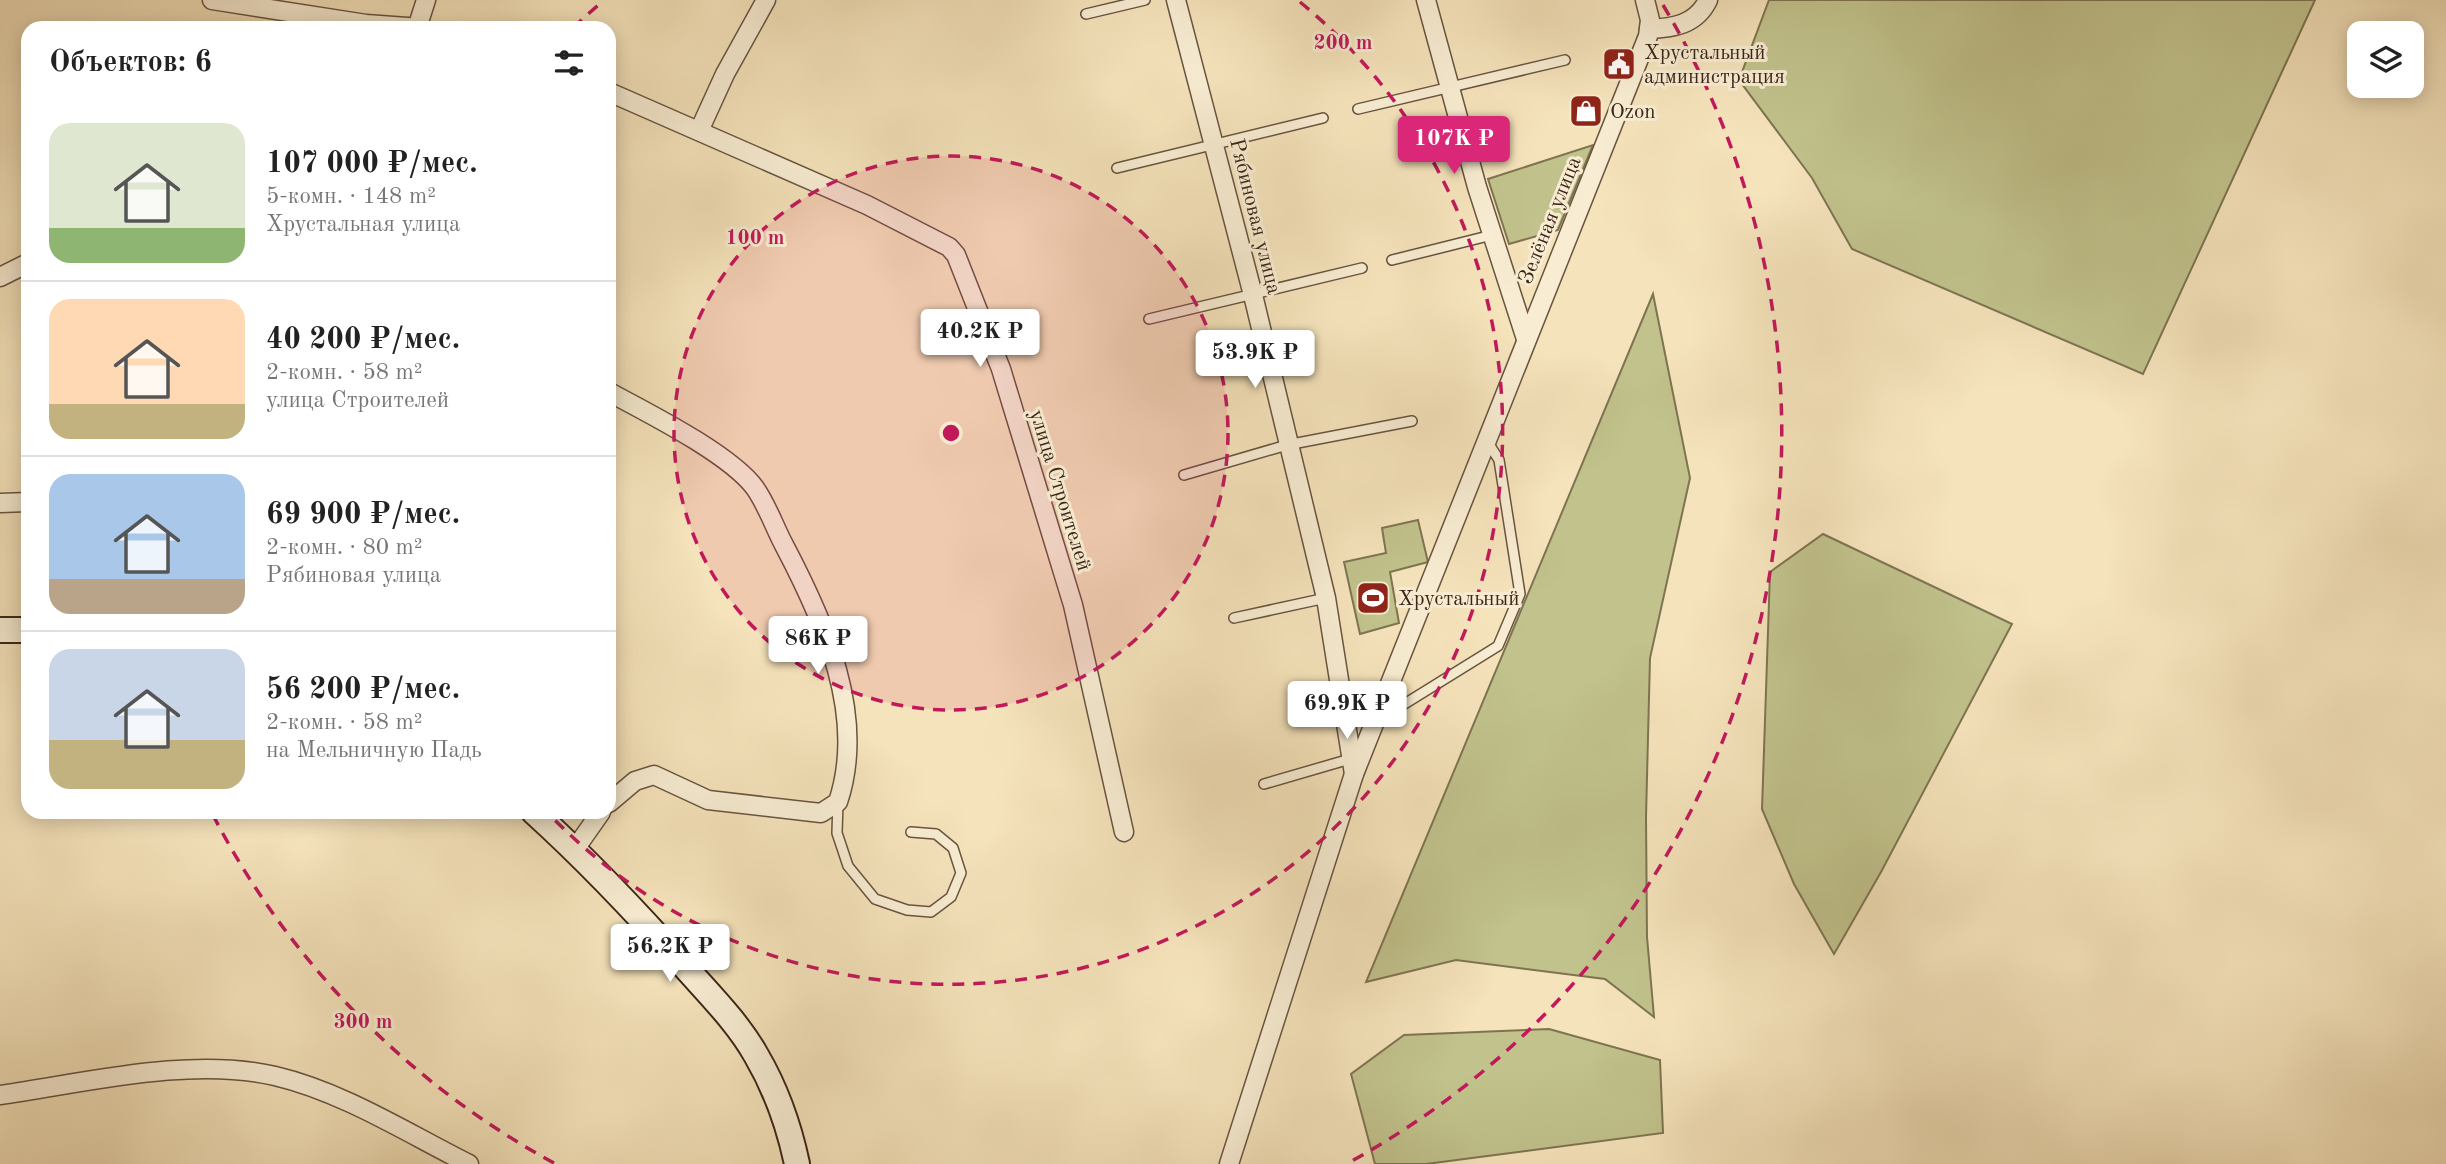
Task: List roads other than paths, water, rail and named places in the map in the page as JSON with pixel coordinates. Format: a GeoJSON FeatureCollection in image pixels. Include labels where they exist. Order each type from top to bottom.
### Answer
{"type":"FeatureCollection","features":[{"type":"Feature","properties":{"kind":"street"},"geometry":{"type":"LineString","coordinates":[[212,0],[347,21]]}},
{"type":"Feature","properties":{"kind":"street"},"geometry":{"type":"LineString","coordinates":[[420,21],[426,0]]}},
{"type":"Feature","properties":{"kind":"street"},"geometry":{"type":"LineString","coordinates":[[699,131],[725,74],[766,0]]}},
{"type":"Feature","properties":{"kind":"street","name":"Рябиновая улица"},"geometry":{"type":"LineString","coordinates":[[1176,0],[1253,295],[1326,598],[1352,766]]}},
{"type":"Feature","properties":{"kind":"street"},"geometry":{"type":"LineString","coordinates":[[1426,0],[1448,86],[1526,339]]}},
{"type":"Feature","properties":{"kind":"street","name":"Зелёная улица"},"geometry":{"type":"LineString","coordinates":[[1229,1164],[1352,766],[1377,716],[1649,29],[1645,0]]}},
{"type":"Feature","properties":{"kind":"street"},"geometry":{"type":"LineString","coordinates":[[1649,29],[1678,27],[1692,20],[1708,0]]}},
{"type":"Feature","properties":{"kind":"street","name":"улица Строителей"},"geometry":{"type":"LineString","coordinates":[[616,95],[867,205],[949,247],[956,255],[1001,369],[1073,606],[1124,832]]}},
{"type":"Feature","properties":{"kind":"street"},"geometry":{"type":"LineString","coordinates":[[0,277],[21,266]]}},
{"type":"Feature","properties":{"kind":"street"},"geometry":{"type":"LineString","coordinates":[[616,397],[708,448],[754,487],[814,603],[843,692],[846,760],[838,802],[821,813],[708,800],[654,775],[635,781],[616,797]]}},
{"type":"Feature","properties":{"kind":"street"},"geometry":{"type":"LineString","coordinates":[[0,503],[21,502]]}},
{"type":"Feature","properties":{"kind":"street"},"geometry":{"type":"LineString","coordinates":[[0,630],[21,630]]}},
{"type":"Feature","properties":{"kind":"street"},"geometry":{"type":"LineString","coordinates":[[542,819],[575,849],[719,1004],[755,1052],[775,1091],[797,1164]]}},
{"type":"Feature","properties":{"kind":"street"},"geometry":{"type":"LineString","coordinates":[[575,849],[596,819]]}},
{"type":"Feature","properties":{"kind":"street"},"geometry":{"type":"LineString","coordinates":[[0,1095],[148,1073],[216,1069],[275,1076],[365,1111],[469,1164]]}},
{"type":"Feature","properties":{"kind":"lane"},"geometry":{"type":"LineString","coordinates":[[1086,14],[1145,0]]}},
{"type":"Feature","properties":{"kind":"lane"},"geometry":{"type":"LineString","coordinates":[[1358,109],[1565,60]]}},
{"type":"Feature","properties":{"kind":"lane"},"geometry":{"type":"LineString","coordinates":[[1117,168],[1323,118]]}},
{"type":"Feature","properties":{"kind":"lane"},"geometry":{"type":"LineString","coordinates":[[1391,260],[1492,235]]}},
{"type":"Feature","properties":{"kind":"lane"},"geometry":{"type":"LineString","coordinates":[[1149,319],[1362,268]]}},
{"type":"Feature","properties":{"kind":"lane"},"geometry":{"type":"LineString","coordinates":[[1184,475],[1287,445],[1412,421]]}},
{"type":"Feature","properties":{"kind":"lane"},"geometry":{"type":"LineString","coordinates":[[1377,716],[1398,708],[1498,646],[1520,594],[1499,460],[1486,440]]}},
{"type":"Feature","properties":{"kind":"lane"},"geometry":{"type":"LineString","coordinates":[[1234,618],[1326,598]]}},
{"type":"Feature","properties":{"kind":"lane"},"geometry":{"type":"LineString","coordinates":[[1264,785],[1352,766]]}},
{"type":"Feature","properties":{"kind":"lane"},"geometry":{"type":"LineString","coordinates":[[838,802],[837,833],[848,866],[875,899],[907,909],[931,912],[951,897],[961,873],[953,848],[936,834],[911,832]]}},
{"type":"Feature","properties":{"kind":"place","name":"Хрустальный администрация"},"geometry":{"type":"Point","coordinates":[1619,64]}},
{"type":"Feature","properties":{"kind":"place","name":"Ozon"},"geometry":{"type":"Point","coordinates":[1586,111]}},
{"type":"Feature","properties":{"kind":"place","name":"Хрустальный"},"geometry":{"type":"Point","coordinates":[1373,598]}}]}
